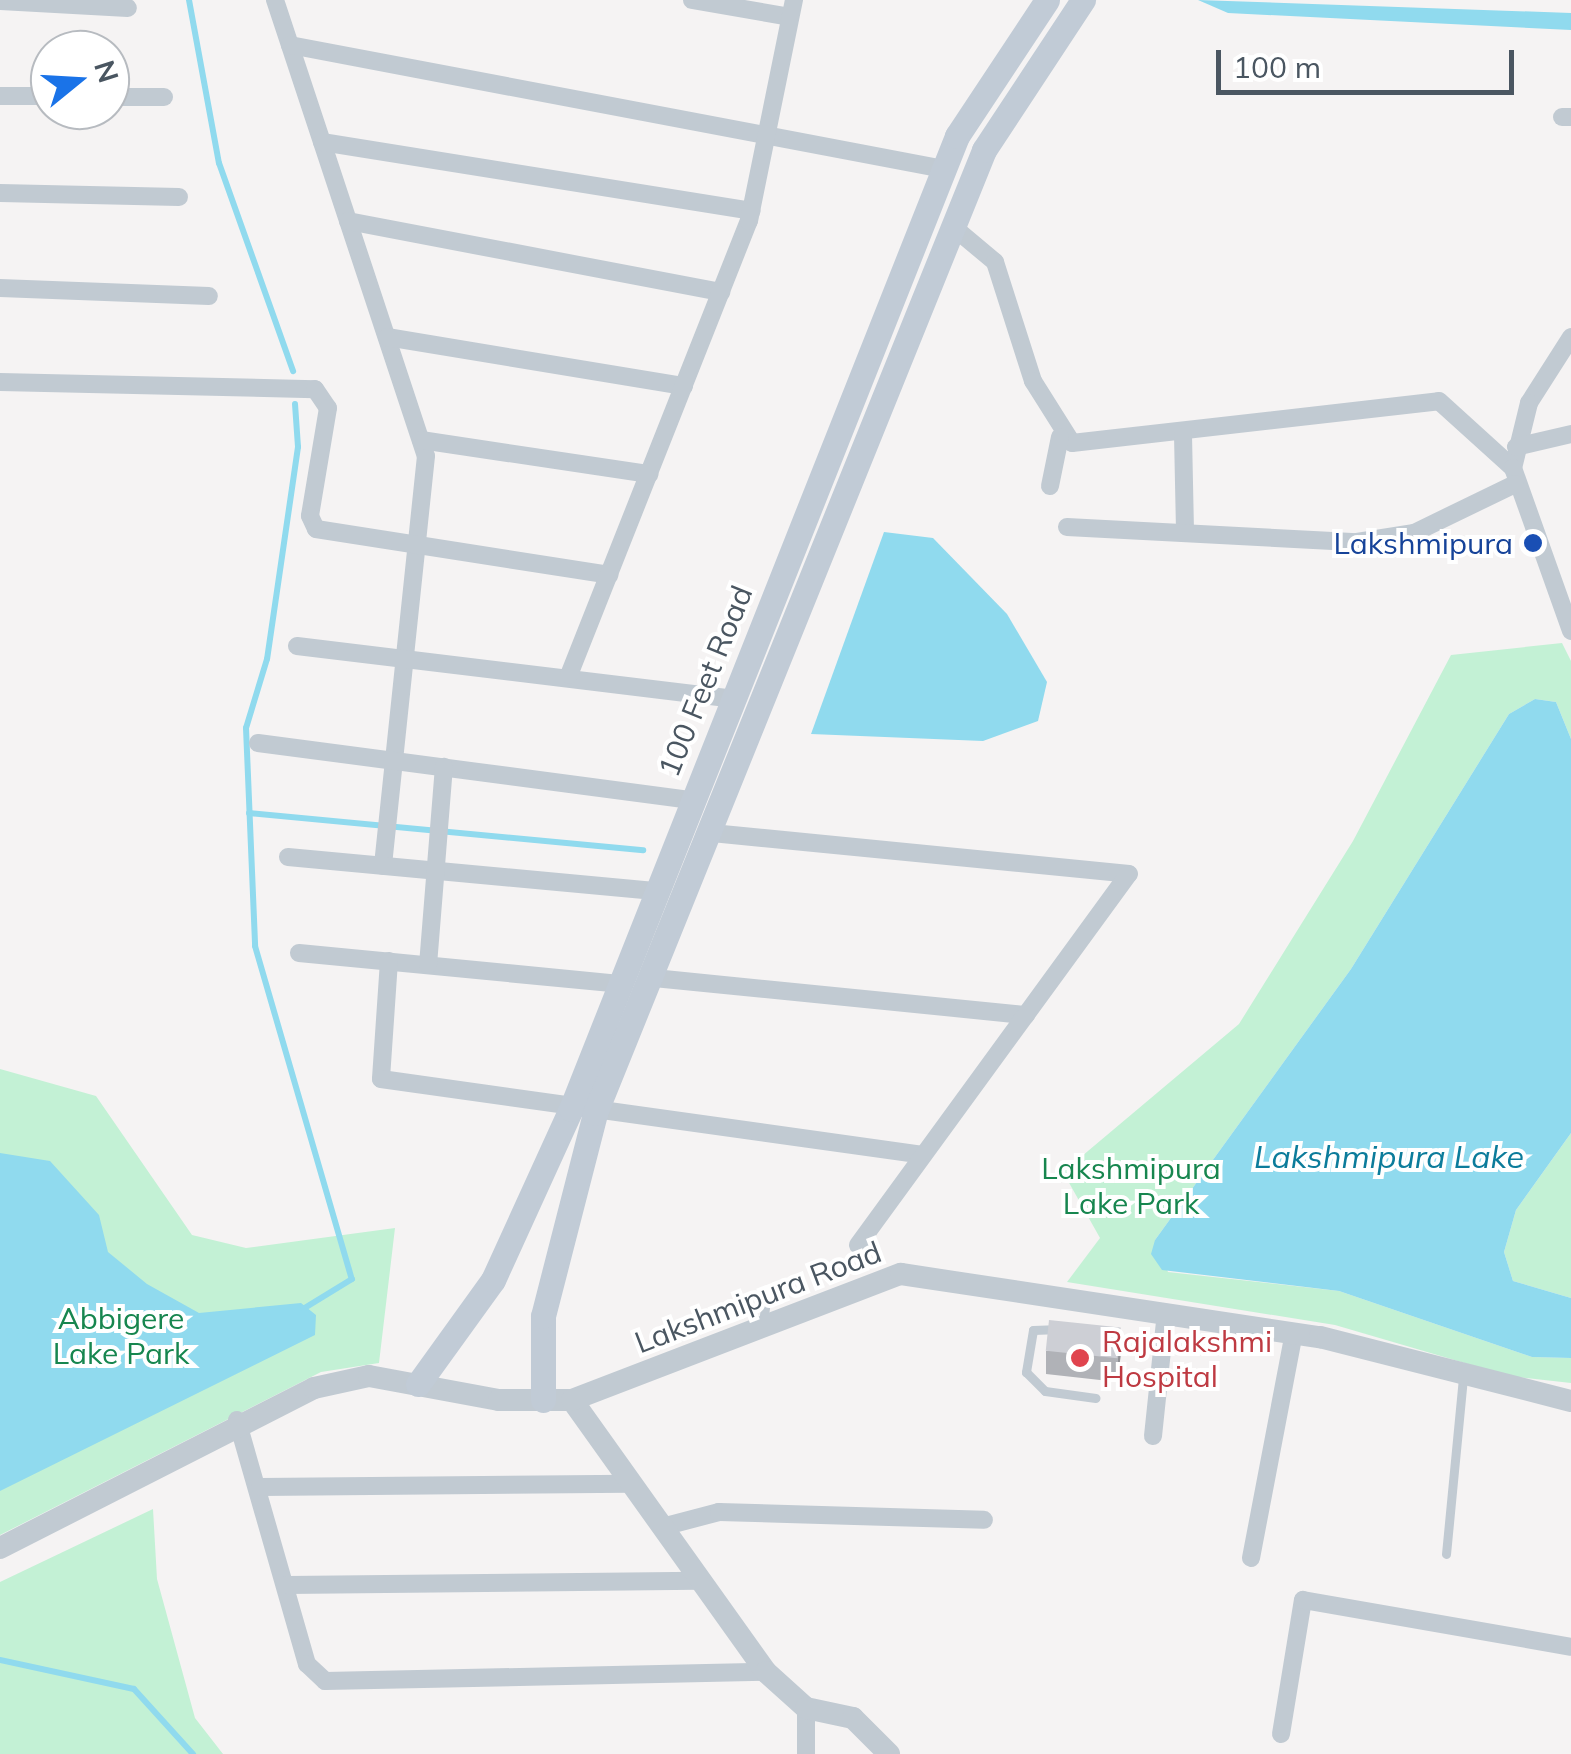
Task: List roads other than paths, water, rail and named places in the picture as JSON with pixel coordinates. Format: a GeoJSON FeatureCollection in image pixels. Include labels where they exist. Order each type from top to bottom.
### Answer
{"type":"FeatureCollection","features":[{"type":"Feature","properties":{"kind":"main road","name":"100 Feet Road"},"geometry":{"type":"LineString","coordinates":[[543,1400],[543,1316],[583,1111],[620,984],[944,169],[1042,2]]}},
{"type":"Feature","properties":{"kind":"main road","name":"100 Feet Road"},"geometry":{"type":"LineString","coordinates":[[418,1384],[493,1280],[654,978],[984,150],[1076,10]]}},
{"type":"Feature","properties":{"kind":"street"},"geometry":{"type":"LineString","coordinates":[[276,0],[421,440],[417,546],[383,866]]}},
{"type":"Feature","properties":{"kind":"street"},"geometry":{"type":"LineString","coordinates":[[569,676],[751,212],[792,9],[692,0]]}},
{"type":"Feature","properties":{"kind":"street"},"geometry":{"type":"LineString","coordinates":[[0,1],[128,8]]}},
{"type":"Feature","properties":{"kind":"street"},"geometry":{"type":"LineString","coordinates":[[290,45],[767,132],[944,169]]}},
{"type":"Feature","properties":{"kind":"street"},"geometry":{"type":"LineString","coordinates":[[0,96],[30,96]]}},
{"type":"Feature","properties":{"kind":"street"},"geometry":{"type":"LineString","coordinates":[[130,97],[164,97]]}},
{"type":"Feature","properties":{"kind":"street"},"geometry":{"type":"LineString","coordinates":[[322,142],[751,212]]}},
{"type":"Feature","properties":{"kind":"street"},"geometry":{"type":"LineString","coordinates":[[0,193],[178,197]]}},
{"type":"Feature","properties":{"kind":"street"},"geometry":{"type":"LineString","coordinates":[[348,221],[721,292]]}},
{"type":"Feature","properties":{"kind":"street"},"geometry":{"type":"LineString","coordinates":[[952,226],[996,262],[1060,436],[1050,486]]}},
{"type":"Feature","properties":{"kind":"street"},"geometry":{"type":"LineString","coordinates":[[0,288],[208,296]]}},
{"type":"Feature","properties":{"kind":"street"},"geometry":{"type":"LineString","coordinates":[[387,338],[684,386]]}},
{"type":"Feature","properties":{"kind":"street"},"geometry":{"type":"LineString","coordinates":[[1571,338],[1529,403],[1516,447],[1514,476],[1551,589],[1571,631]]}},
{"type":"Feature","properties":{"kind":"street"},"geometry":{"type":"LineString","coordinates":[[0,382],[315,389],[328,408],[312,526],[609,575]]}},
{"type":"Feature","properties":{"kind":"street"},"geometry":{"type":"LineString","coordinates":[[1060,436],[1083,446],[1440,401],[1514,476]]}},
{"type":"Feature","properties":{"kind":"street"},"geometry":{"type":"LineString","coordinates":[[1183,434],[1185,532]]}},
{"type":"Feature","properties":{"kind":"street"},"geometry":{"type":"LineString","coordinates":[[1516,447],[1571,434]]}},
{"type":"Feature","properties":{"kind":"street"},"geometry":{"type":"LineString","coordinates":[[421,440],[649,474]]}},
{"type":"Feature","properties":{"kind":"street"},"geometry":{"type":"LineString","coordinates":[[1067,527],[1357,542],[1442,523],[1514,476]]}},
{"type":"Feature","properties":{"kind":"street"},"geometry":{"type":"LineString","coordinates":[[1551,589],[1571,582]]}},
{"type":"Feature","properties":{"kind":"street"},"geometry":{"type":"LineString","coordinates":[[297,646],[403,654],[733,698]]}},
{"type":"Feature","properties":{"kind":"street"},"geometry":{"type":"LineString","coordinates":[[258,743],[693,800]]}},
{"type":"Feature","properties":{"kind":"street"},"geometry":{"type":"LineString","coordinates":[[428,965],[444,768]]}},
{"type":"Feature","properties":{"kind":"street"},"geometry":{"type":"LineString","coordinates":[[712,833],[1130,874],[858,1244]]}},
{"type":"Feature","properties":{"kind":"street"},"geometry":{"type":"LineString","coordinates":[[288,857],[657,891]]}},
{"type":"Feature","properties":{"kind":"street"},"geometry":{"type":"LineString","coordinates":[[299,953],[620,984]]}},
{"type":"Feature","properties":{"kind":"street"},"geometry":{"type":"LineString","coordinates":[[389,961],[382,1078],[583,1111],[923,1155]]}},
{"type":"Feature","properties":{"kind":"street"},"geometry":{"type":"LineString","coordinates":[[654,978],[1026,1015]]}},
{"type":"Feature","properties":{"kind":"street","name":"Lakshmipura Road"},"geometry":{"type":"LineString","coordinates":[[0,1548],[238,1420],[340,1380],[572,1400],[901,1274],[1096,1308],[1166,1314],[1294,1334],[1571,1401]]}},
{"type":"Feature","properties":{"kind":"street"},"geometry":{"type":"LineString","coordinates":[[1153,1436],[1166,1314]]}},
{"type":"Feature","properties":{"kind":"street"},"geometry":{"type":"LineString","coordinates":[[1251,1558],[1294,1334]]}},
{"type":"Feature","properties":{"kind":"street"},"geometry":{"type":"LineString","coordinates":[[572,1400],[766,1672],[806,1708],[853,1718],[889,1754]]}},
{"type":"Feature","properties":{"kind":"street"},"geometry":{"type":"LineString","coordinates":[[238,1420],[307,1664],[325,1680],[766,1672]]}},
{"type":"Feature","properties":{"kind":"street"},"geometry":{"type":"LineString","coordinates":[[260,1487],[629,1484]]}},
{"type":"Feature","properties":{"kind":"street"},"geometry":{"type":"LineString","coordinates":[[662,1528],[719,1512],[984,1520]]}},
{"type":"Feature","properties":{"kind":"street"},"geometry":{"type":"LineString","coordinates":[[287,1585],[698,1581]]}},
{"type":"Feature","properties":{"kind":"street"},"geometry":{"type":"LineString","coordinates":[[1281,1734],[1303,1600],[1571,1648]]}},
{"type":"Feature","properties":{"kind":"street"},"geometry":{"type":"LineString","coordinates":[[806,1708],[806,1754]]}},
{"type":"Feature","properties":{"kind":"lane"},"geometry":{"type":"LineString","coordinates":[[759,1328],[768,1292]]}},
{"type":"Feature","properties":{"kind":"lane"},"geometry":{"type":"LineString","coordinates":[[1070,1330],[1033,1330],[1026,1372],[1045,1392],[1096,1398]]}},
{"type":"Feature","properties":{"kind":"lane"},"geometry":{"type":"LineString","coordinates":[[1446,1554],[1463,1377]]}},
{"type":"Feature","properties":{"kind":"water"},"geometry":{"type":"Polygon","coordinates":[[[1198,0],[1571,13],[1571,30],[1228,13],[1198,0]]]}},
{"type":"Feature","properties":{"kind":"water"},"geometry":{"type":"Polygon","coordinates":[[[884,532],[933,538],[1007,614],[1047,682],[1038,721],[983,741],[811,734],[884,532]]]}},
{"type":"Feature","properties":{"kind":"water","name":"Lakshmipura Lake"},"geometry":{"type":"Polygon","coordinates":[[[1535,699],[1556,702],[1571,739],[1571,1133],[1516,1210],[1504,1252],[1513,1281],[1571,1298],[1571,1358],[1532,1357],[1339,1291],[1162,1270],[1151,1254],[1155,1240],[1351,969],[1509,714],[1535,699]]]}},
{"type":"Feature","properties":{"kind":"water"},"geometry":{"type":"Polygon","coordinates":[[[0,1153],[50,1161],[99,1215],[108,1252],[147,1284],[199,1313],[301,1303],[316,1315],[315,1335],[0,1491],[0,1153]]]}},
{"type":"Feature","properties":{"kind":"waterway"},"geometry":{"type":"LineString","coordinates":[[189,0],[219,163],[293,371]]}},
{"type":"Feature","properties":{"kind":"waterway"},"geometry":{"type":"LineString","coordinates":[[295,404],[298,447],[267,659],[246,728],[255,946],[352,1279],[303,1309]]}},
{"type":"Feature","properties":{"kind":"waterway"},"geometry":{"type":"LineString","coordinates":[[249,813],[643,850]]}},
{"type":"Feature","properties":{"kind":"waterway"},"geometry":{"type":"LineString","coordinates":[[0,1660],[134,1689],[193,1754]]}},
{"type":"Feature","properties":{"kind":"place","name":"Lakshmipura"},"geometry":{"type":"Point","coordinates":[1533,543]}},
{"type":"Feature","properties":{"kind":"place","name":"Rajalakshmi Hospital"},"geometry":{"type":"Point","coordinates":[1080,1358]}},
{"type":"Feature","properties":{"kind":"park label","name":"Lakshmipura Lake Park"},"geometry":{"type":"Point","coordinates":[1131,1185]}},
{"type":"Feature","properties":{"kind":"park label","name":"Abbigere Lake Park"},"geometry":{"type":"Point","coordinates":[121,1335]}}]}
